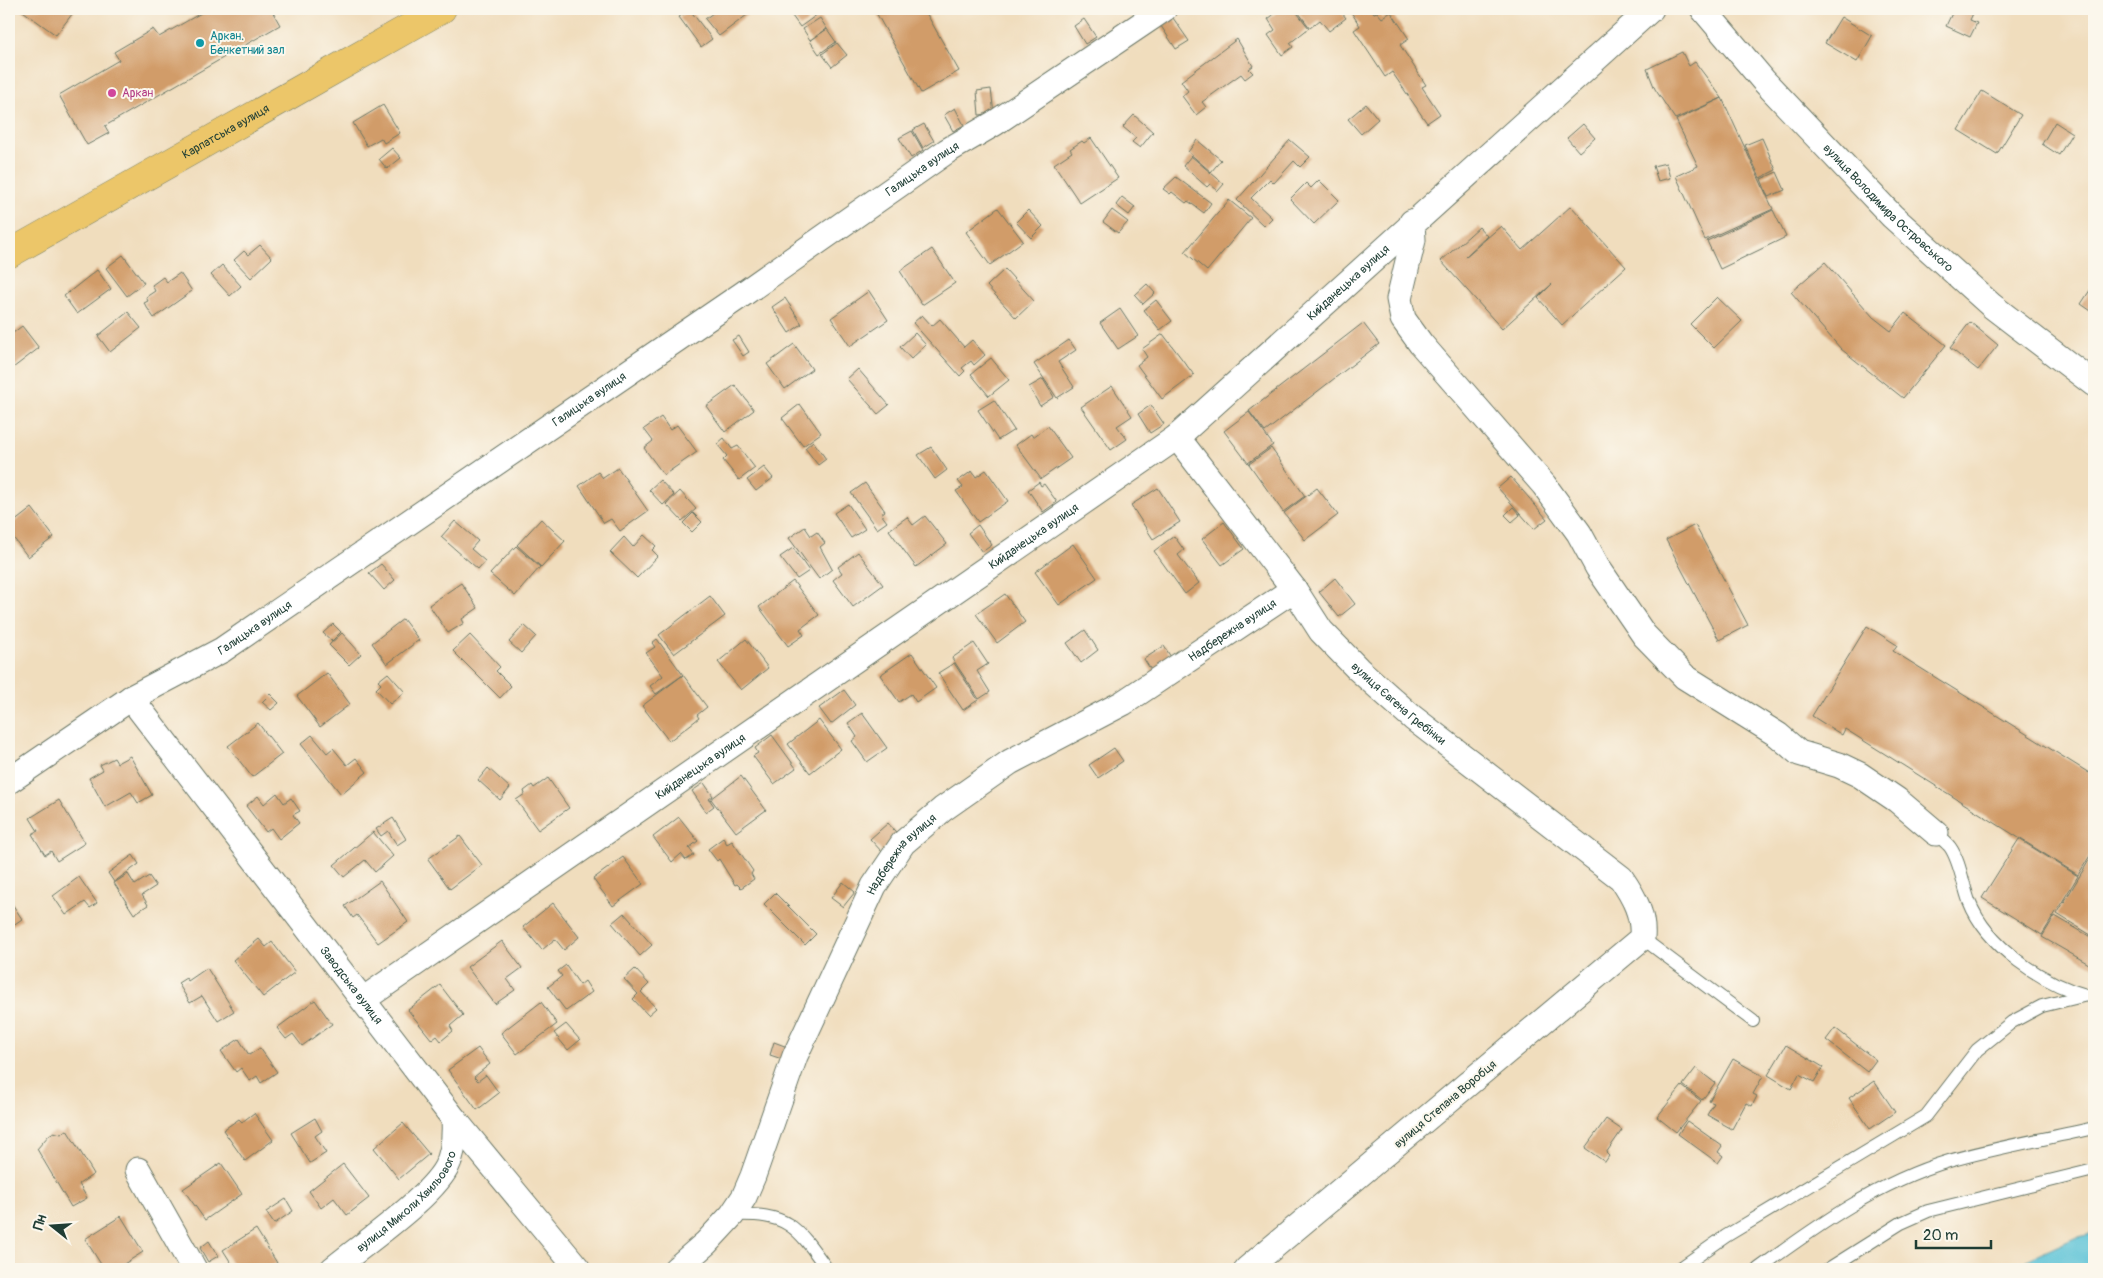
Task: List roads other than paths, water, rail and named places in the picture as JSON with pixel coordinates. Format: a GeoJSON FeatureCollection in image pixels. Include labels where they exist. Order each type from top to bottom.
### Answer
{"type":"FeatureCollection","features":[{"type":"Feature","properties":{"kind":"main road","name":"Карпатська вулиця"},"geometry":{"type":"LineString","coordinates":[[9,254],[442,9]]}},
{"type":"Feature","properties":{"kind":"street","name":"Галицька вулиця"},"geometry":{"type":"LineString","coordinates":[[9,781],[132,698],[230,645],[743,294],[947,151],[995,123],[1164,9]]}},
{"type":"Feature","properties":{"kind":"street","name":"Кийданецька вулиця"},"geometry":{"type":"LineString","coordinates":[[364,999],[1177,437],[1412,222],[1651,9]]}},
{"type":"Feature","properties":{"kind":"street","name":"вулиця Володимира Островського"},"geometry":{"type":"LineString","coordinates":[[1703,9],[1763,80],[1892,216],[1992,306],[2094,384]]}},
{"type":"Feature","properties":{"kind":"street"},"geometry":{"type":"LineString","coordinates":[[1412,222],[1413,240],[1399,299],[1403,319],[1421,344],[1544,485],[1579,533],[1598,568],[1644,635],[1686,677],[1778,735],[1799,752],[1839,765],[1860,775],[1897,800],[1936,833]]}},
{"type":"Feature","properties":{"kind":"street","name":"вулиця Євгена Гребінки"},"geometry":{"type":"LineString","coordinates":[[1177,437],[1294,589],[1322,631],[1412,718],[1621,878],[1635,898],[1643,926],[1642,938]]}},
{"type":"Feature","properties":{"kind":"street","name":"Надбережна вулиця"},"geometry":{"type":"LineString","coordinates":[[676,1269],[706,1243],[732,1215],[744,1197],[795,1056],[874,886],[903,843],[943,809],[1010,762],[1123,703],[1294,589]]}},
{"type":"Feature","properties":{"kind":"street","name":"Заводська вулиця"},"geometry":{"type":"LineString","coordinates":[[132,698],[454,1119],[578,1269]]}},
{"type":"Feature","properties":{"kind":"street","name":"вулиця Степана Воробця"},"geometry":{"type":"LineString","coordinates":[[1247,1269],[1642,938]]}},
{"type":"Feature","properties":{"kind":"street","name":"вулиця Миколи Хвильового"},"geometry":{"type":"LineString","coordinates":[[333,1269],[412,1204],[439,1179],[452,1152],[454,1119]]}},
{"type":"Feature","properties":{"kind":"street"},"geometry":{"type":"LineString","coordinates":[[138,1170],[194,1269]]}},
{"type":"Feature","properties":{"kind":"lane"},"geometry":{"type":"LineString","coordinates":[[1936,833],[1950,847],[1970,903],[1988,935],[2022,964],[2054,982],[2090,996]]}},
{"type":"Feature","properties":{"kind":"lane"},"geometry":{"type":"LineString","coordinates":[[1642,938],[1753,1022]]}},
{"type":"Feature","properties":{"kind":"lane"},"geometry":{"type":"LineString","coordinates":[[1679,1269],[1726,1236],[1926,1116],[1977,1050],[2012,1022],[2042,1006],[2090,996]]}},
{"type":"Feature","properties":{"kind":"lane"},"geometry":{"type":"LineString","coordinates":[[1758,1269],[1819,1224],[1876,1191],[1949,1162],[2094,1128]]}},
{"type":"Feature","properties":{"kind":"lane"},"geometry":{"type":"LineString","coordinates":[[1828,1269],[1900,1223],[1928,1212],[2094,1170]]}},
{"type":"Feature","properties":{"kind":"lane"},"geometry":{"type":"LineString","coordinates":[[732,1215],[762,1214],[786,1222],[804,1237],[827,1269]]}},
{"type":"Feature","properties":{"kind":"water"},"geometry":{"type":"Polygon","coordinates":[[[2094,1232],[2094,1269],[2007,1269],[2079,1236],[2094,1232]]]}},
{"type":"Feature","properties":{"kind":"place","name":"Аркан. Бенкетний зал"},"geometry":{"type":"Point","coordinates":[200,43]}},
{"type":"Feature","properties":{"kind":"place","name":"Аркан"},"geometry":{"type":"Point","coordinates":[112,93]}}]}
